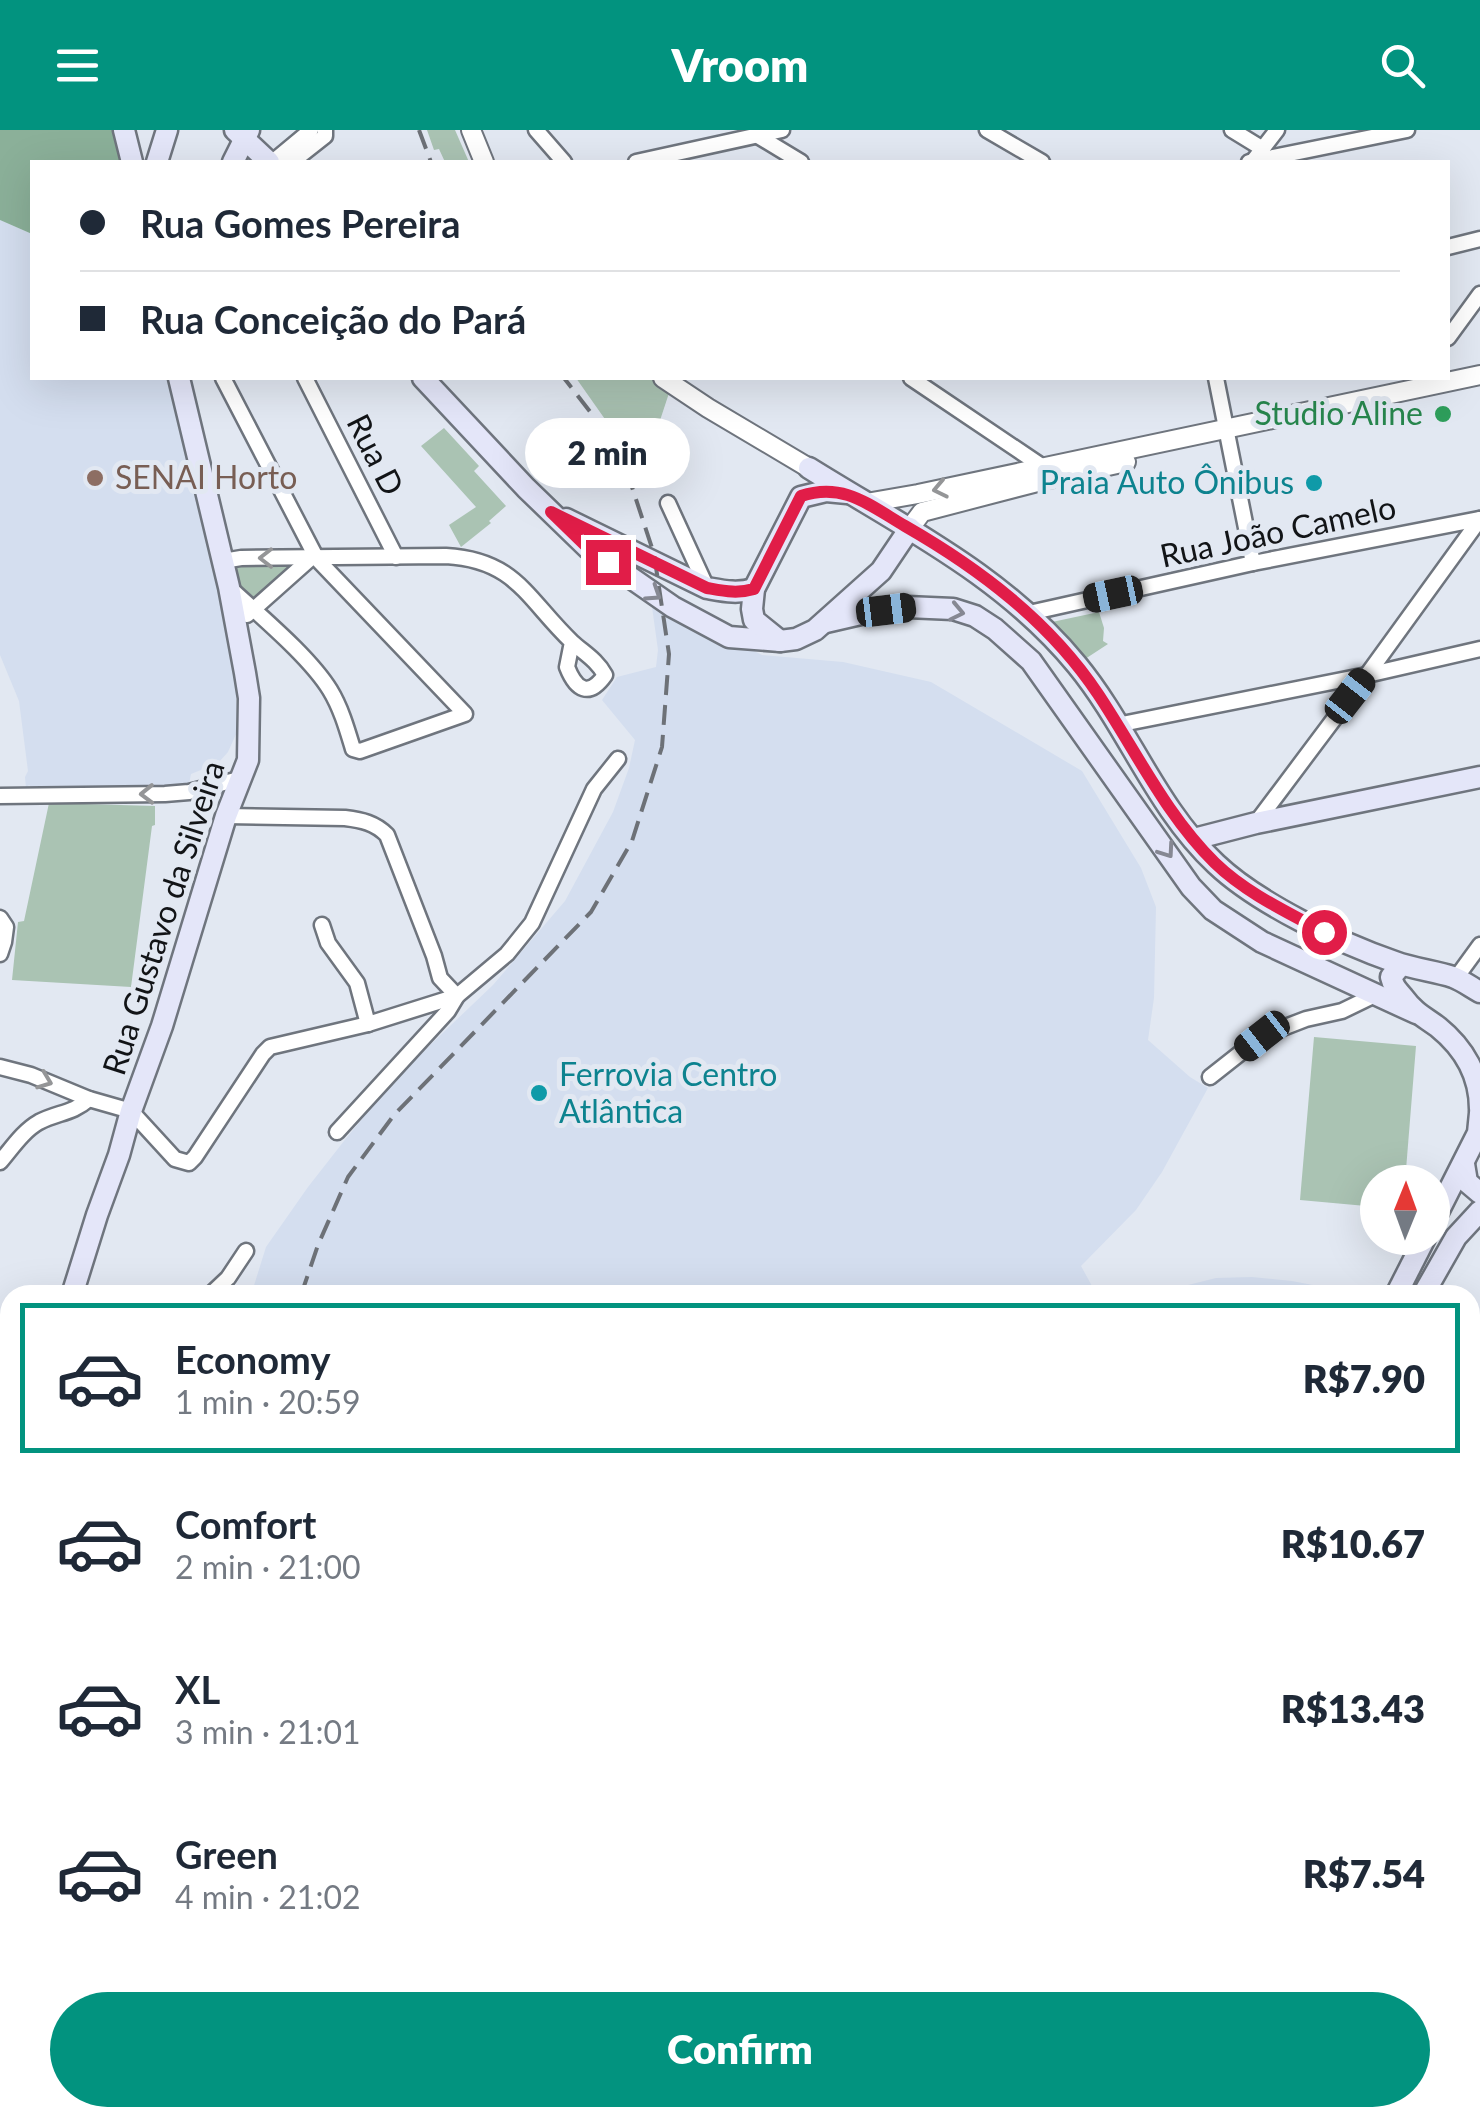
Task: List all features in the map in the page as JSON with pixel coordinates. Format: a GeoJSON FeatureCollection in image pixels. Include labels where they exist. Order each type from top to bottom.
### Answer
{"type":"FeatureCollection","features":[{"type":"Feature","properties":{"kind":"main road"},"geometry":{"type":"LineString","coordinates":[[124,130],[132,160]]}},
{"type":"Feature","properties":{"kind":"main road"},"geometry":{"type":"LineString","coordinates":[[158,160],[166,130]]}},
{"type":"Feature","properties":{"kind":"main road"},"geometry":{"type":"LineString","coordinates":[[235,160],[248,132],[276,160]]}},
{"type":"Feature","properties":{"kind":"main road","name":"Rua Gustavo da Silveira"},"geometry":{"type":"LineString","coordinates":[[75,1285],[162,1026],[226,816],[248,760],[249,698],[229,588],[179,380]]}},
{"type":"Feature","properties":{"kind":"main road"},"geometry":{"type":"LineString","coordinates":[[426,380],[588,548],[673,607],[730,637],[780,640],[805,636],[826,622],[881,571],[910,528]]}},
{"type":"Feature","properties":{"kind":"main road"},"geometry":{"type":"LineString","coordinates":[[780,640],[754,620],[754,589],[801,496],[802,463]]}},
{"type":"Feature","properties":{"kind":"main road"},"geometry":{"type":"LineString","coordinates":[[802,463],[941,546],[1028,613],[1078,667],[1153,784],[1223,870],[1274,905],[1367,952],[1456,978],[1480,992]]}},
{"type":"Feature","properties":{"kind":"main road"},"geometry":{"type":"LineString","coordinates":[[801,496],[826,490],[857,498]]}},
{"type":"Feature","properties":{"kind":"main road"},"geometry":{"type":"LineString","coordinates":[[551,512],[707,588],[728,592],[754,589]]}},
{"type":"Feature","properties":{"kind":"main road"},"geometry":{"type":"LineString","coordinates":[[826,622],[865,612],[906,608],[953,609],[975,616],[1030,660],[1191,887],[1213,910],[1262,942],[1438,1028],[1470,1065],[1480,1111],[1478,1133],[1450,1190]]}},
{"type":"Feature","properties":{"kind":"main road"},"geometry":{"type":"LineString","coordinates":[[1194,839],[1480,777]]}},
{"type":"Feature","properties":{"kind":"main road"},"geometry":{"type":"LineString","coordinates":[[1401,964],[1391,984],[1416,1014]]}},
{"type":"Feature","properties":{"kind":"main road"},"geometry":{"type":"LineString","coordinates":[[1464,1164],[1467,1182],[1480,1193]]}},
{"type":"Feature","properties":{"kind":"main road"},"geometry":{"type":"LineString","coordinates":[[1430,1285],[1456,1237],[1480,1211]]}},
{"type":"Feature","properties":{"kind":"main road"},"geometry":{"type":"LineString","coordinates":[[1401,1285],[1417,1255]]}},
{"type":"Feature","properties":{"kind":"street"},"geometry":{"type":"LineString","coordinates":[[280,160],[311,130]]}},
{"type":"Feature","properties":{"kind":"street"},"geometry":{"type":"LineString","coordinates":[[282,160],[325,136],[326,130]]}},
{"type":"Feature","properties":{"kind":"street"},"geometry":{"type":"LineString","coordinates":[[471,130],[483,160]]}},
{"type":"Feature","properties":{"kind":"street"},"geometry":{"type":"LineString","coordinates":[[536,130],[562,160]]}},
{"type":"Feature","properties":{"kind":"street"},"geometry":{"type":"LineString","coordinates":[[645,160],[782,130]]}},
{"type":"Feature","properties":{"kind":"street"},"geometry":{"type":"LineString","coordinates":[[987,130],[1039,160]]}},
{"type":"Feature","properties":{"kind":"street"},"geometry":{"type":"LineString","coordinates":[[1232,130],[1254,159]]}},
{"type":"Feature","properties":{"kind":"street"},"geometry":{"type":"LineString","coordinates":[[1254,159],[1277,130]]}},
{"type":"Feature","properties":{"kind":"street"},"geometry":{"type":"LineString","coordinates":[[1254,159],[1407,130]]}},
{"type":"Feature","properties":{"kind":"street"},"geometry":{"type":"LineString","coordinates":[[758,136],[798,160]]}},
{"type":"Feature","properties":{"kind":"street"},"geometry":{"type":"LineString","coordinates":[[1450,246],[1480,239]]}},
{"type":"Feature","properties":{"kind":"street"},"geometry":{"type":"LineString","coordinates":[[1450,335],[1480,294]]}},
{"type":"Feature","properties":{"kind":"street"},"geometry":{"type":"LineString","coordinates":[[1450,369],[1475,379]]}},
{"type":"Feature","properties":{"kind":"street"},"geometry":{"type":"LineString","coordinates":[[857,498],[1047,473],[1228,434],[1412,387],[1475,379]]}},
{"type":"Feature","properties":{"kind":"street"},"geometry":{"type":"LineString","coordinates":[[224,380],[314,559],[464,714],[360,752],[353,749],[339,707],[327,686],[229,588]]}},
{"type":"Feature","properties":{"kind":"street","name":"Rua D"},"geometry":{"type":"LineString","coordinates":[[306,380],[396,558]]}},
{"type":"Feature","properties":{"kind":"street"},"geometry":{"type":"LineString","coordinates":[[667,380],[802,463]]}},
{"type":"Feature","properties":{"kind":"street"},"geometry":{"type":"LineString","coordinates":[[914,380],[1047,473]]}},
{"type":"Feature","properties":{"kind":"street"},"geometry":{"type":"LineString","coordinates":[[1216,380],[1254,564]]}},
{"type":"Feature","properties":{"kind":"street"},"geometry":{"type":"LineString","coordinates":[[910,528],[922,512],[1047,473]]}},
{"type":"Feature","properties":{"kind":"street"},"geometry":{"type":"LineString","coordinates":[[668,504],[707,588]]}},
{"type":"Feature","properties":{"kind":"street"},"geometry":{"type":"LineString","coordinates":[[1256,823],[1480,518]]}},
{"type":"Feature","properties":{"kind":"street","name":"Rua João Camelo"},"geometry":{"type":"LineString","coordinates":[[1028,613],[1480,518]]}},
{"type":"Feature","properties":{"kind":"street"},"geometry":{"type":"LineString","coordinates":[[222,561],[446,556],[479,560],[524,588],[572,642]]}},
{"type":"Feature","properties":{"kind":"street"},"geometry":{"type":"LineString","coordinates":[[236,626],[314,559]]}},
{"type":"Feature","properties":{"kind":"street"},"geometry":{"type":"LineString","coordinates":[[1117,724],[1480,649]]}},
{"type":"Feature","properties":{"kind":"street"},"geometry":{"type":"LineString","coordinates":[[337,1132],[458,996],[507,954],[532,924],[594,789],[618,759]]}},
{"type":"Feature","properties":{"kind":"street"},"geometry":{"type":"LineString","coordinates":[[0,796],[177,793],[243,778]]}},
{"type":"Feature","properties":{"kind":"street"},"geometry":{"type":"LineString","coordinates":[[226,816],[345,818],[380,828],[388,835],[440,978],[458,996]]}},
{"type":"Feature","properties":{"kind":"street"},"geometry":{"type":"LineString","coordinates":[[0,918],[6,927],[0,954]]}},
{"type":"Feature","properties":{"kind":"street"},"geometry":{"type":"LineString","coordinates":[[322,925],[328,943],[357,983],[368,1024]]}},
{"type":"Feature","properties":{"kind":"street"},"geometry":{"type":"LineString","coordinates":[[1456,978],[1480,945]]}},
{"type":"Feature","properties":{"kind":"street"},"geometry":{"type":"LineString","coordinates":[[1347,983],[1355,992],[1352,1006]]}},
{"type":"Feature","properties":{"kind":"street"},"geometry":{"type":"LineString","coordinates":[[1210,1077],[1262,1036],[1306,1019],[1342,1012],[1375,995]]}},
{"type":"Feature","properties":{"kind":"street"},"geometry":{"type":"LineString","coordinates":[[0,1067],[131,1111],[175,1159],[189,1162],[266,1050],[458,996]]}},
{"type":"Feature","properties":{"kind":"street"},"geometry":{"type":"LineString","coordinates":[[0,1162],[35,1124],[74,1111],[89,1099]]}},
{"type":"Feature","properties":{"kind":"street"},"geometry":{"type":"LineString","coordinates":[[221,1285],[246,1251]]}},
{"type":"Feature","properties":{"kind":"shaded area","name":"SENAI Horto"},"geometry":{"type":"Polygon","coordinates":[[[0,220],[30,233],[30,380],[168,380],[224,616],[236,685],[237,732],[218,763],[191,774],[189,784],[181,788],[26,788],[28,771],[19,701],[0,655],[0,220]]]}},
{"type":"Feature","properties":{"kind":"shaded area"},"geometry":{"type":"Polygon","coordinates":[[[652,607],[670,608],[762,655],[843,662],[931,682],[1082,771],[1141,868],[1156,907],[1154,998],[1148,1040],[1208,1088],[1162,1172],[1136,1210],[1081,1266],[1091,1285],[254,1285],[266,1247],[344,1141],[405,1069],[493,985],[565,901],[613,812],[635,740],[602,700],[617,677],[656,667],[658,650],[652,607]]]}},
{"type":"Feature","properties":{"kind":"shaded area"},"geometry":{"type":"Polygon","coordinates":[[[1252,1277],[1313,1285],[1188,1285],[1216,1278],[1252,1277]]]}},
{"type":"Feature","properties":{"kind":"green space"},"geometry":{"type":"Polygon","coordinates":[[[0,130],[116,130],[124,160],[30,160],[30,233],[0,220],[0,130]]]}},
{"type":"Feature","properties":{"kind":"green space"},"geometry":{"type":"Polygon","coordinates":[[[427,130],[455,130],[468,160],[444,160],[439,149],[434,150],[427,130]]]}},
{"type":"Feature","properties":{"kind":"green space"},"geometry":{"type":"Polygon","coordinates":[[[577,380],[659,380],[671,387],[640,481],[614,432],[577,380]]]}},
{"type":"Feature","properties":{"kind":"green space"},"geometry":{"type":"Polygon","coordinates":[[[444,428],[479,466],[474,471],[506,506],[461,547],[449,525],[476,507],[421,446],[444,428]]]}},
{"type":"Feature","properties":{"kind":"green space"},"geometry":{"type":"Polygon","coordinates":[[[299,562],[255,599],[235,582],[231,568],[270,566],[299,562]]]}},
{"type":"Feature","properties":{"kind":"green space"},"geometry":{"type":"Polygon","coordinates":[[[1099,612],[1103,641],[1108,644],[1082,661],[1052,622],[1099,612]]]}},
{"type":"Feature","properties":{"kind":"green space"},"geometry":{"type":"Polygon","coordinates":[[[49,803],[155,806],[131,987],[12,980],[18,922],[24,921],[49,803]]]}},
{"type":"Feature","properties":{"kind":"green space"},"geometry":{"type":"Polygon","coordinates":[[[1314,1037],[1416,1046],[1406,1165],[1360,1165],[1360,1205],[1300,1200],[1314,1037]]]}},
{"type":"Feature","properties":{"kind":"railway"},"geometry":{"type":"LineString","coordinates":[[419,130],[430,160]]}},
{"type":"Feature","properties":{"kind":"railway"},"geometry":{"type":"LineString","coordinates":[[304,1285],[348,1177],[394,1115],[591,912],[632,841],[662,747],[669,654],[654,554],[629,478],[608,435],[566,380]]}},
{"type":"Feature","properties":{"kind":"place","name":"Studio Aline"},"geometry":{"type":"Point","coordinates":[1443,414]}},
{"type":"Feature","properties":{"kind":"place","name":"SENAI Horto"},"geometry":{"type":"Point","coordinates":[95,478]}},
{"type":"Feature","properties":{"kind":"place","name":"Praia Auto Ônibus"},"geometry":{"type":"Point","coordinates":[1314,483]}},
{"type":"Feature","properties":{"kind":"place","name":"Ferrovia Centro Atlântica"},"geometry":{"type":"Point","coordinates":[539,1093]}},
{"type":"Feature","properties":{"kind":"route"},"geometry":{"type":"LineString","coordinates":[[608,562],[551,512],[707,588],[742,592],[754,589],[801,496],[826,490],[849,493],[941,546],[1028,613],[1078,667],[1153,784],[1216,864],[1251,891],[1324,932]]}}]}
